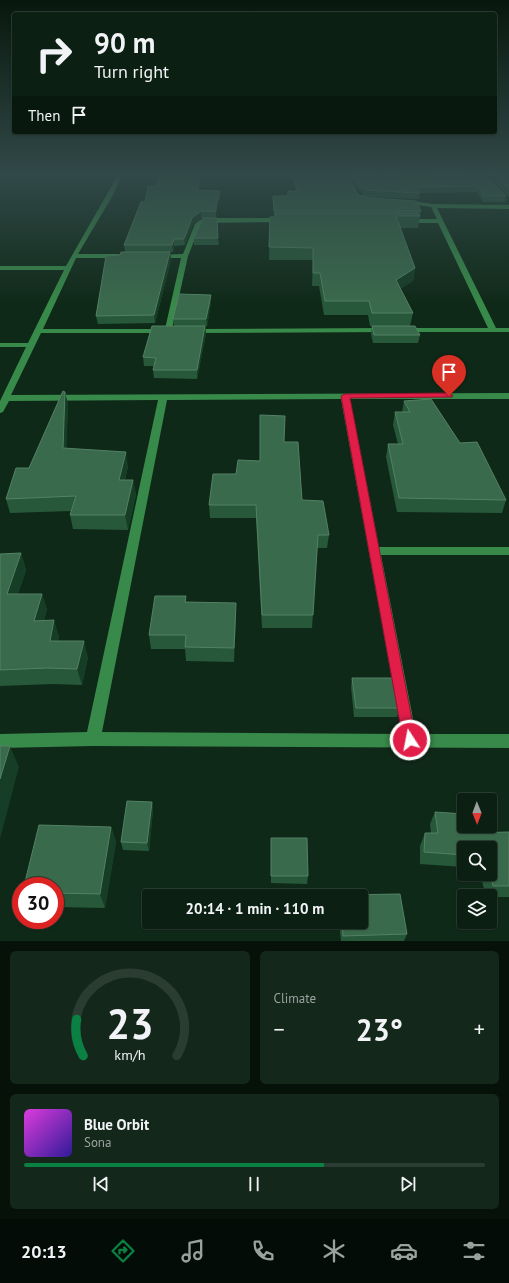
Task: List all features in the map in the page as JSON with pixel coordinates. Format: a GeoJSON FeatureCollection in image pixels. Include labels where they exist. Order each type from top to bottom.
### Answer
{"type":"FeatureCollection","features":[{"type":"Feature","properties":{"kind":"street"},"geometry":{"type":"LineString","coordinates":[[0,410],[74,256],[97,217]]}},
{"type":"Feature","properties":{"kind":"street"},"geometry":{"type":"LineString","coordinates":[[438,217],[494,330]]}},
{"type":"Feature","properties":{"kind":"street"},"geometry":{"type":"LineString","coordinates":[[176,331],[185,256],[197,225],[202,221],[290,220]]}},
{"type":"Feature","properties":{"kind":"street"},"geometry":{"type":"LineString","coordinates":[[401,220],[440,221]]}},
{"type":"Feature","properties":{"kind":"street"},"geometry":{"type":"LineString","coordinates":[[74,256],[129,256]]}},
{"type":"Feature","properties":{"kind":"street"},"geometry":{"type":"LineString","coordinates":[[153,256],[185,256]]}},
{"type":"Feature","properties":{"kind":"street"},"geometry":{"type":"LineString","coordinates":[[0,268],[68,268]]}},
{"type":"Feature","properties":{"kind":"street"},"geometry":{"type":"LineString","coordinates":[[38,331],[509,330]]}},
{"type":"Feature","properties":{"kind":"street"},"geometry":{"type":"LineString","coordinates":[[0,345],[31,345]]}},
{"type":"Feature","properties":{"kind":"street"},"geometry":{"type":"LineString","coordinates":[[345,396],[410,740]]}},
{"type":"Feature","properties":{"kind":"street"},"geometry":{"type":"LineString","coordinates":[[6,398],[509,396]]}},
{"type":"Feature","properties":{"kind":"street"},"geometry":{"type":"LineString","coordinates":[[93,739],[163,397]]}},
{"type":"Feature","properties":{"kind":"street"},"geometry":{"type":"LineString","coordinates":[[374,551],[509,551]]}},
{"type":"Feature","properties":{"kind":"street"},"geometry":{"type":"LineString","coordinates":[[0,741],[93,739],[410,740],[509,742]]}},
{"type":"Feature","properties":{"kind":"building"},"geometry":{"type":"Polygon","coordinates":[[[135,217],[193,217],[184,239],[174,239],[172,245],[124,245],[135,217]]]}},
{"type":"Feature","properties":{"kind":"building"},"geometry":{"type":"Polygon","coordinates":[[[270,217],[396,217],[415,268],[396,280],[413,313],[372,313],[369,301],[325,301],[320,273],[313,273],[313,248],[269,247],[270,217]]]}},
{"type":"Feature","properties":{"kind":"building"},"geometry":{"type":"Polygon","coordinates":[[[203,218],[217,218],[218,238],[194,238],[203,218]]]}},
{"type":"Feature","properties":{"kind":"building"},"geometry":{"type":"Polygon","coordinates":[[[121,252],[170,252],[154,315],[96,316],[106,256],[120,255],[121,252]]]}},
{"type":"Feature","properties":{"kind":"building"},"geometry":{"type":"Polygon","coordinates":[[[179,294],[211,295],[206,319],[173,319],[179,294]]]}},
{"type":"Feature","properties":{"kind":"building"},"geometry":{"type":"Polygon","coordinates":[[[152,326],[205,326],[197,370],[153,370],[156,358],[143,357],[152,326]]]}},
{"type":"Feature","properties":{"kind":"building"},"geometry":{"type":"Polygon","coordinates":[[[372,326],[415,326],[420,335],[374,335],[372,326]]]}},
{"type":"Feature","properties":{"kind":"building"},"geometry":{"type":"Polygon","coordinates":[[[63,391],[65,392],[63,448],[126,452],[119,480],[133,480],[125,515],[70,515],[76,496],[6,499],[16,468],[29,468],[63,391]]]}},
{"type":"Feature","properties":{"kind":"building"},"geometry":{"type":"Polygon","coordinates":[[[431,399],[460,443],[477,442],[506,500],[399,498],[388,444],[403,444],[395,412],[410,412],[404,401],[431,399]]]}},
{"type":"Feature","properties":{"kind":"building"},"geometry":{"type":"Polygon","coordinates":[[[260,415],[285,416],[284,442],[298,442],[302,500],[323,501],[329,535],[318,535],[313,615],[262,615],[256,505],[209,505],[213,474],[236,474],[238,460],[260,461],[260,415]]]}},
{"type":"Feature","properties":{"kind":"building"},"geometry":{"type":"Polygon","coordinates":[[[21,553],[7,594],[42,594],[34,621],[54,620],[50,641],[84,641],[77,669],[47,668],[0,670],[0,554],[21,553]]]}},
{"type":"Feature","properties":{"kind":"building"},"geometry":{"type":"Polygon","coordinates":[[[155,596],[186,596],[185,602],[236,603],[234,648],[185,647],[186,635],[149,635],[155,596]]]}},
{"type":"Feature","properties":{"kind":"building"},"geometry":{"type":"Polygon","coordinates":[[[352,678],[394,678],[400,708],[356,708],[352,678]]]}},
{"type":"Feature","properties":{"kind":"building"},"geometry":{"type":"Polygon","coordinates":[[[0,746],[10,746],[0,779],[0,746]]]}},
{"type":"Feature","properties":{"kind":"building"},"geometry":{"type":"Polygon","coordinates":[[[127,801],[152,802],[147,843],[121,842],[127,801]]]}},
{"type":"Feature","properties":{"kind":"building"},"geometry":{"type":"Polygon","coordinates":[[[435,812],[457,814],[457,833],[509,832],[509,886],[493,886],[492,881],[497,881],[497,841],[457,841],[457,854],[424,852],[425,833],[438,833],[435,812]]]}},
{"type":"Feature","properties":{"kind":"building"},"geometry":{"type":"Polygon","coordinates":[[[39,825],[111,827],[100,894],[64,893],[64,877],[26,877],[39,825]]]}},
{"type":"Feature","properties":{"kind":"building"},"geometry":{"type":"Polygon","coordinates":[[[271,838],[307,838],[308,876],[271,876],[271,838]]]}},
{"type":"Feature","properties":{"kind":"building"},"geometry":{"type":"Polygon","coordinates":[[[400,894],[407,934],[343,936],[342,929],[368,929],[368,895],[400,894]]]}},
{"type":"Feature","properties":{"kind":"route"},"geometry":{"type":"LineString","coordinates":[[410,740],[345,396],[449,396]]}}]}
